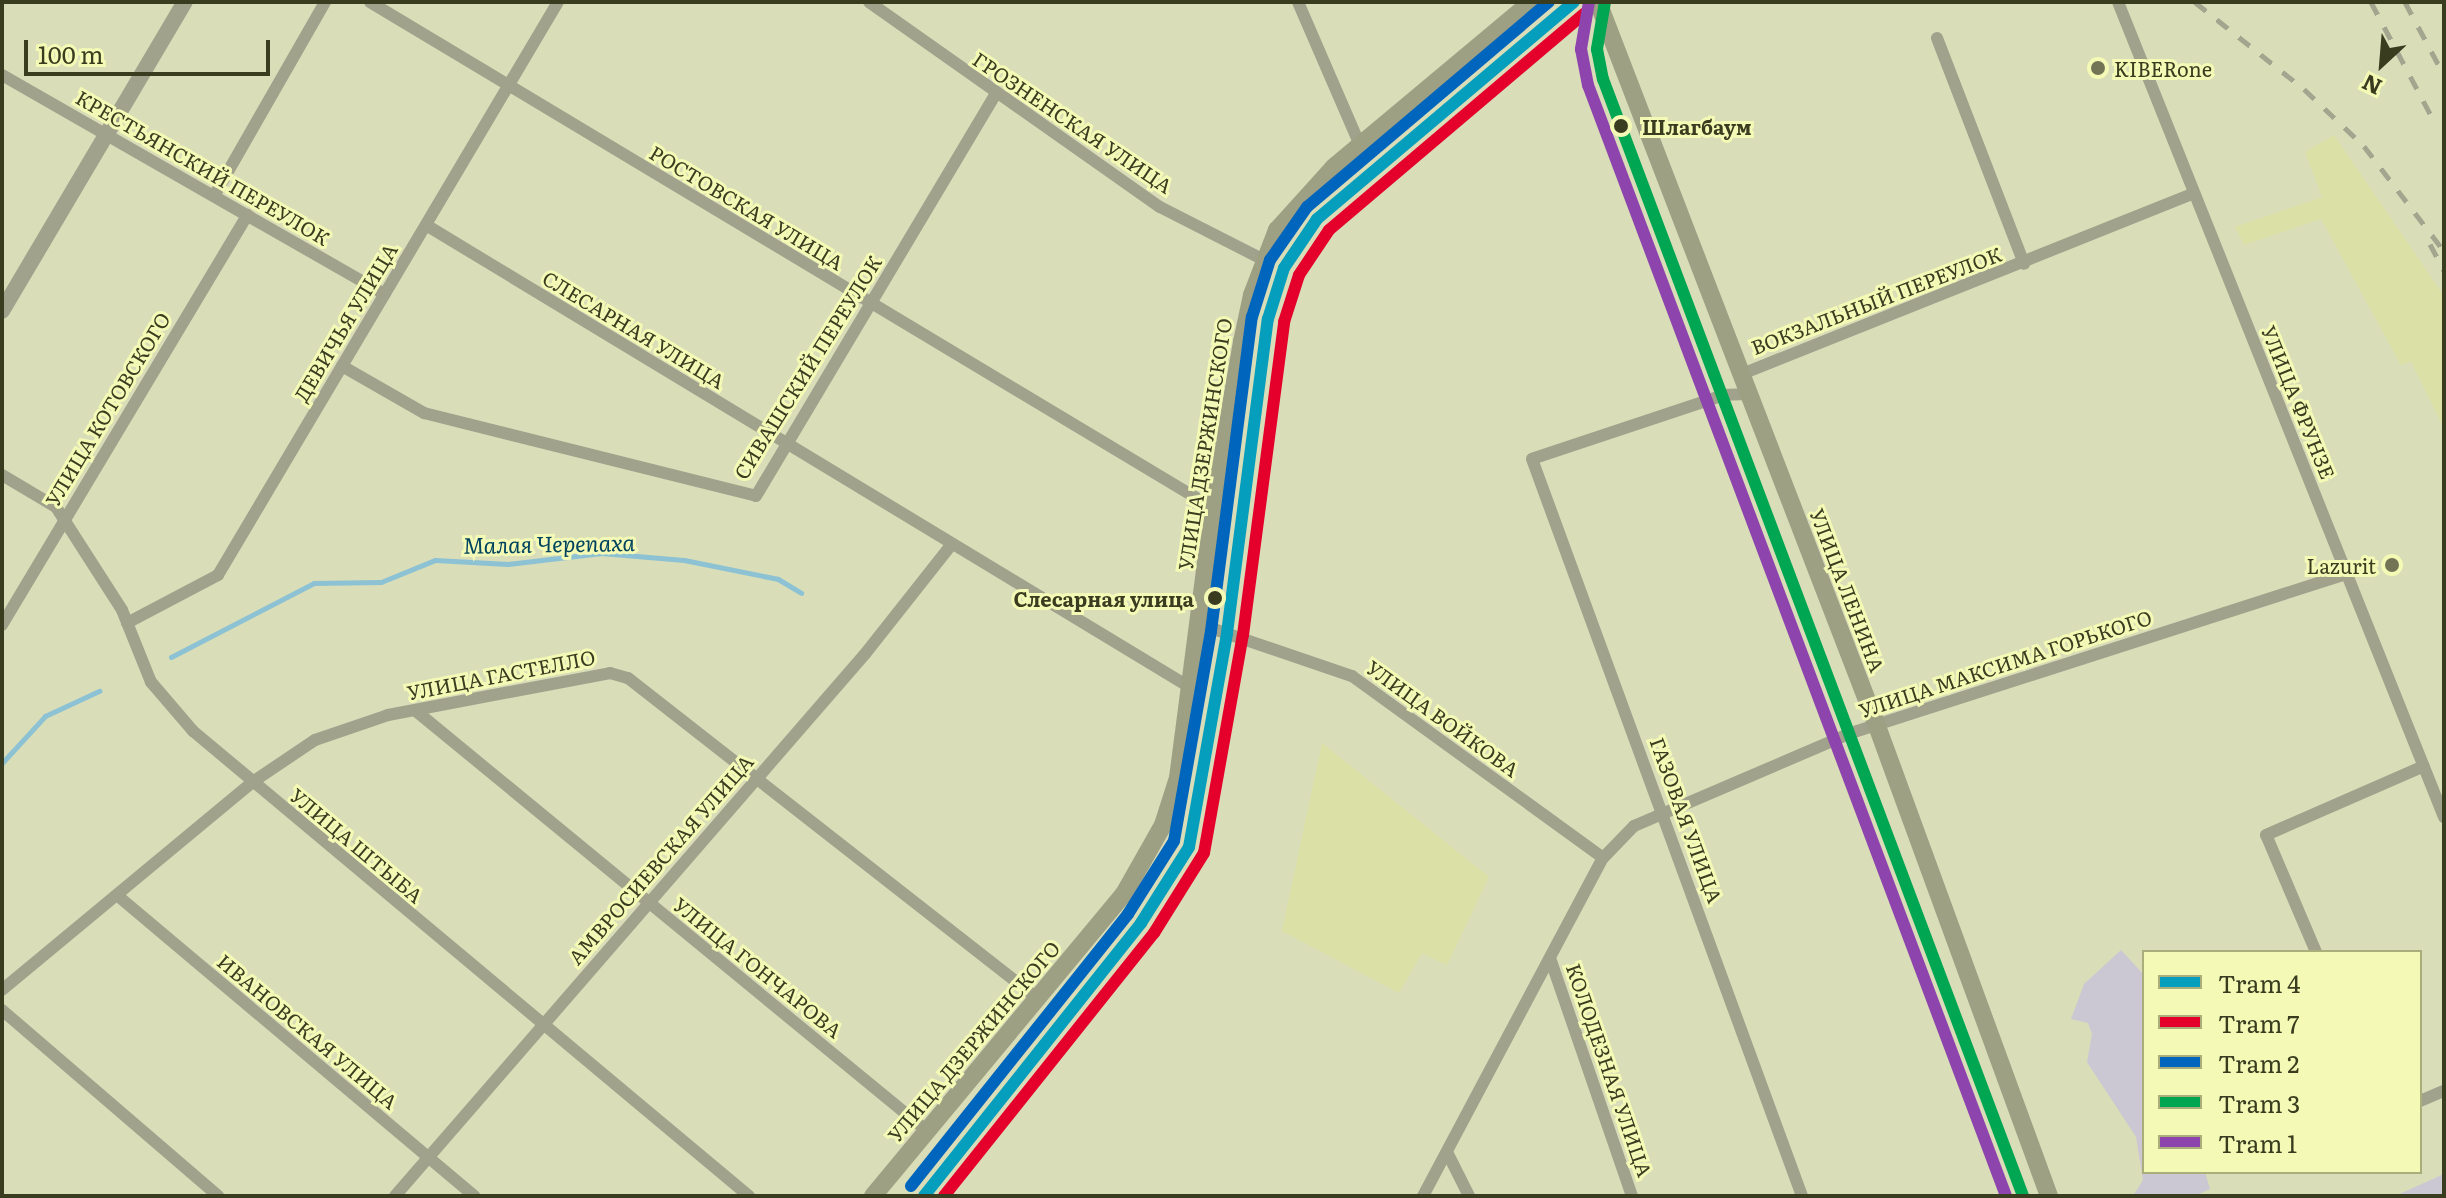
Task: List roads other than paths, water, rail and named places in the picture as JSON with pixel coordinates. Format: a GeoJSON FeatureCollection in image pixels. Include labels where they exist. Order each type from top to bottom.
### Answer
{"type":"FeatureCollection","features":[{"type":"Feature","properties":{"kind":"main road","name":"УЛИЦА ДЗЕРЖИНСКОГО"},"geometry":{"type":"LineString","coordinates":[[873,1196],[1151,854],[1178,778],[1213,508],[1242,342],[1264,260],[1289,213],[1360,145],[1531,2]]}},
{"type":"Feature","properties":{"kind":"main road","name":"УЛИЦА ЛЕНИНА"},"geometry":{"type":"LineString","coordinates":[[1598,2],[1877,726],[2049,1196]]}},
{"type":"Feature","properties":{"kind":"street"},"geometry":{"type":"LineString","coordinates":[[2,311],[185,2]]}},
{"type":"Feature","properties":{"kind":"street"},"geometry":{"type":"LineString","coordinates":[[214,196],[325,2]]}},
{"type":"Feature","properties":{"kind":"street","name":"РОСТОВСКАЯ УЛИЦА"},"geometry":{"type":"LineString","coordinates":[[370,2],[870,306],[1213,508]]}},
{"type":"Feature","properties":{"kind":"street","name":"ДЕВИЧЬЯ УЛИЦА"},"geometry":{"type":"LineString","coordinates":[[127,623],[218,575],[558,2]]}},
{"type":"Feature","properties":{"kind":"street","name":"ГРОЗНЕНСКАЯ УЛИЦА"},"geometry":{"type":"LineString","coordinates":[[869,2],[995,95],[1160,207],[1264,260]]}},
{"type":"Feature","properties":{"kind":"street"},"geometry":{"type":"LineString","coordinates":[[1298,2],[1360,145]]}},
{"type":"Feature","properties":{"kind":"street","name":"УЛИЦА ФРУНЗЕ"},"geometry":{"type":"LineString","coordinates":[[2118,2],[2444,817]]}},
{"type":"Feature","properties":{"kind":"street","name":"ВОКЗАЛЬНЫЙ ПЕРЕУЛОК"},"geometry":{"type":"LineString","coordinates":[[1937,38],[2024,264]]}},
{"type":"Feature","properties":{"kind":"street","name":"КРЕСТЬЯНСКИЙ ПЕРЕУЛОК"},"geometry":{"type":"LineString","coordinates":[[2,75],[385,294]]}},
{"type":"Feature","properties":{"kind":"street","name":"СИВАШСКИЙ ПЕРЕУЛОК"},"geometry":{"type":"LineString","coordinates":[[342,366],[424,413],[756,496],[995,95]]}},
{"type":"Feature","properties":{"kind":"street","name":"ВОКЗАЛЬНЫЙ ПЕРЕУЛОК"},"geometry":{"type":"LineString","coordinates":[[1742,374],[2193,194]]}},
{"type":"Feature","properties":{"kind":"street","name":"УЛИЦА КОТОВСКОГО"},"geometry":{"type":"LineString","coordinates":[[2,625],[247,215]]}},
{"type":"Feature","properties":{"kind":"street","name":"СЛЕСАРНАЯ УЛИЦА"},"geometry":{"type":"LineString","coordinates":[[426,225],[1191,688]]}},
{"type":"Feature","properties":{"kind":"street","name":"ГАЗОВАЯ УЛИЦА"},"geometry":{"type":"LineString","coordinates":[[1749,394],[1724,395],[1532,459],[1802,1196]]}},
{"type":"Feature","properties":{"kind":"street","name":"УЛИЦА ШТЫБА"},"geometry":{"type":"LineString","coordinates":[[2,475],[56,507],[127,623],[151,682],[193,731],[251,783],[749,1196]]}},
{"type":"Feature","properties":{"kind":"street","name":"АМВРОСИЕВСКАЯ УЛИЦА"},"geometry":{"type":"LineString","coordinates":[[395,1196],[757,779],[951,545]]}},
{"type":"Feature","properties":{"kind":"street","name":"УЛИЦА МАКСИМА ГОРЬКОГО"},"geometry":{"type":"LineString","coordinates":[[1423,1196],[1603,858],[1634,826],[1662,811],[1877,726],[2346,574]]}},
{"type":"Feature","properties":{"kind":"street","name":"УЛИЦА ВОЙКОВА"},"geometry":{"type":"LineString","coordinates":[[1199,624],[1352,676],[1603,858]]}},
{"type":"Feature","properties":{"kind":"street","name":"УЛИЦА ГАСТЕЛЛО"},"geometry":{"type":"LineString","coordinates":[[2,990],[251,783],[315,740],[416,711],[610,673],[628,678],[1037,998]]}},
{"type":"Feature","properties":{"kind":"street","name":"УЛИЦА ГОНЧАРОВА"},"geometry":{"type":"LineString","coordinates":[[416,711],[927,1131]]}},
{"type":"Feature","properties":{"kind":"street"},"geometry":{"type":"LineString","coordinates":[[2315,950],[2266,835],[2424,766]]}},
{"type":"Feature","properties":{"kind":"street","name":"ИВАНОВСКАЯ УЛИЦА"},"geometry":{"type":"LineString","coordinates":[[118,896],[474,1196]]}},
{"type":"Feature","properties":{"kind":"street","name":"КОЛОДЕЗНАЯ УЛИЦА"},"geometry":{"type":"LineString","coordinates":[[1550,958],[1632,1196]]}},
{"type":"Feature","properties":{"kind":"street"},"geometry":{"type":"LineString","coordinates":[[2,1010],[218,1196]]}},
{"type":"Feature","properties":{"kind":"street"},"geometry":{"type":"LineString","coordinates":[[2422,1100],[2444,1091]]}},
{"type":"Feature","properties":{"kind":"street"},"geometry":{"type":"LineString","coordinates":[[1448,1154],[1469,1196]]}},
{"type":"Feature","properties":{"kind":"waterway","name":"Малая Черепаха"},"geometry":{"type":"LineString","coordinates":[[171,657],[314,583],[381,582],[435,560],[508,564],[601,553],[684,560],[778,579],[801,593]]}},
{"type":"Feature","properties":{"kind":"waterway","name":"Малая Черепаха"},"geometry":{"type":"LineString","coordinates":[[2,763],[45,716],[99,691]]}},
{"type":"Feature","properties":{"kind":"railway"},"geometry":{"type":"LineString","coordinates":[[2195,2],[2304,89],[2364,146],[2444,251]]}},
{"type":"Feature","properties":{"kind":"railway"},"geometry":{"type":"LineString","coordinates":[[2371,2],[2435,123]]}},
{"type":"Feature","properties":{"kind":"railway"},"geometry":{"type":"LineString","coordinates":[[2405,2],[2444,75]]}},
{"type":"Feature","properties":{"kind":"railway"},"geometry":{"type":"LineString","coordinates":[[2430,244],[2444,270]]}},
{"type":"Feature","properties":{"kind":"tram line","name":"2"},"geometry":{"type":"LineString","coordinates":[[911,1186],[1128,914],[1174,841],[1211,631],[1252,317],[1270,260],[1307,207],[1549,2]]}},
{"type":"Feature","properties":{"kind":"tram line","name":"4"},"geometry":{"type":"LineString","coordinates":[[924,1196],[1141,923],[1189,847],[1227,633],[1268,319],[1284,268],[1317,219],[1574,2]]}},
{"type":"Feature","properties":{"kind":"tram line","name":"1"},"geometry":{"type":"LineString","coordinates":[[1589,2],[1581,49],[1588,85],[2006,1196]]}},
{"type":"Feature","properties":{"kind":"tram line","name":"3"},"geometry":{"type":"LineString","coordinates":[[1605,2],[1597,49],[1603,79],[2023,1196]]}},
{"type":"Feature","properties":{"kind":"tram line","name":"7"},"geometry":{"type":"LineString","coordinates":[[944,1196],[1154,933],[1204,853],[1243,635],[1284,322],[1299,275],[1329,230],[1584,14]]}},
{"type":"Feature","properties":{"kind":"place","name":"KIBERone"},"geometry":{"type":"Point","coordinates":[2098,68]}},
{"type":"Feature","properties":{"kind":"place","name":"Шлагбаум"},"geometry":{"type":"Point","coordinates":[1621,126]}},
{"type":"Feature","properties":{"kind":"place","name":"Lazurit"},"geometry":{"type":"Point","coordinates":[2392,565]}},
{"type":"Feature","properties":{"kind":"place","name":"Слесарная улица"},"geometry":{"type":"Point","coordinates":[1215,598]}}]}
